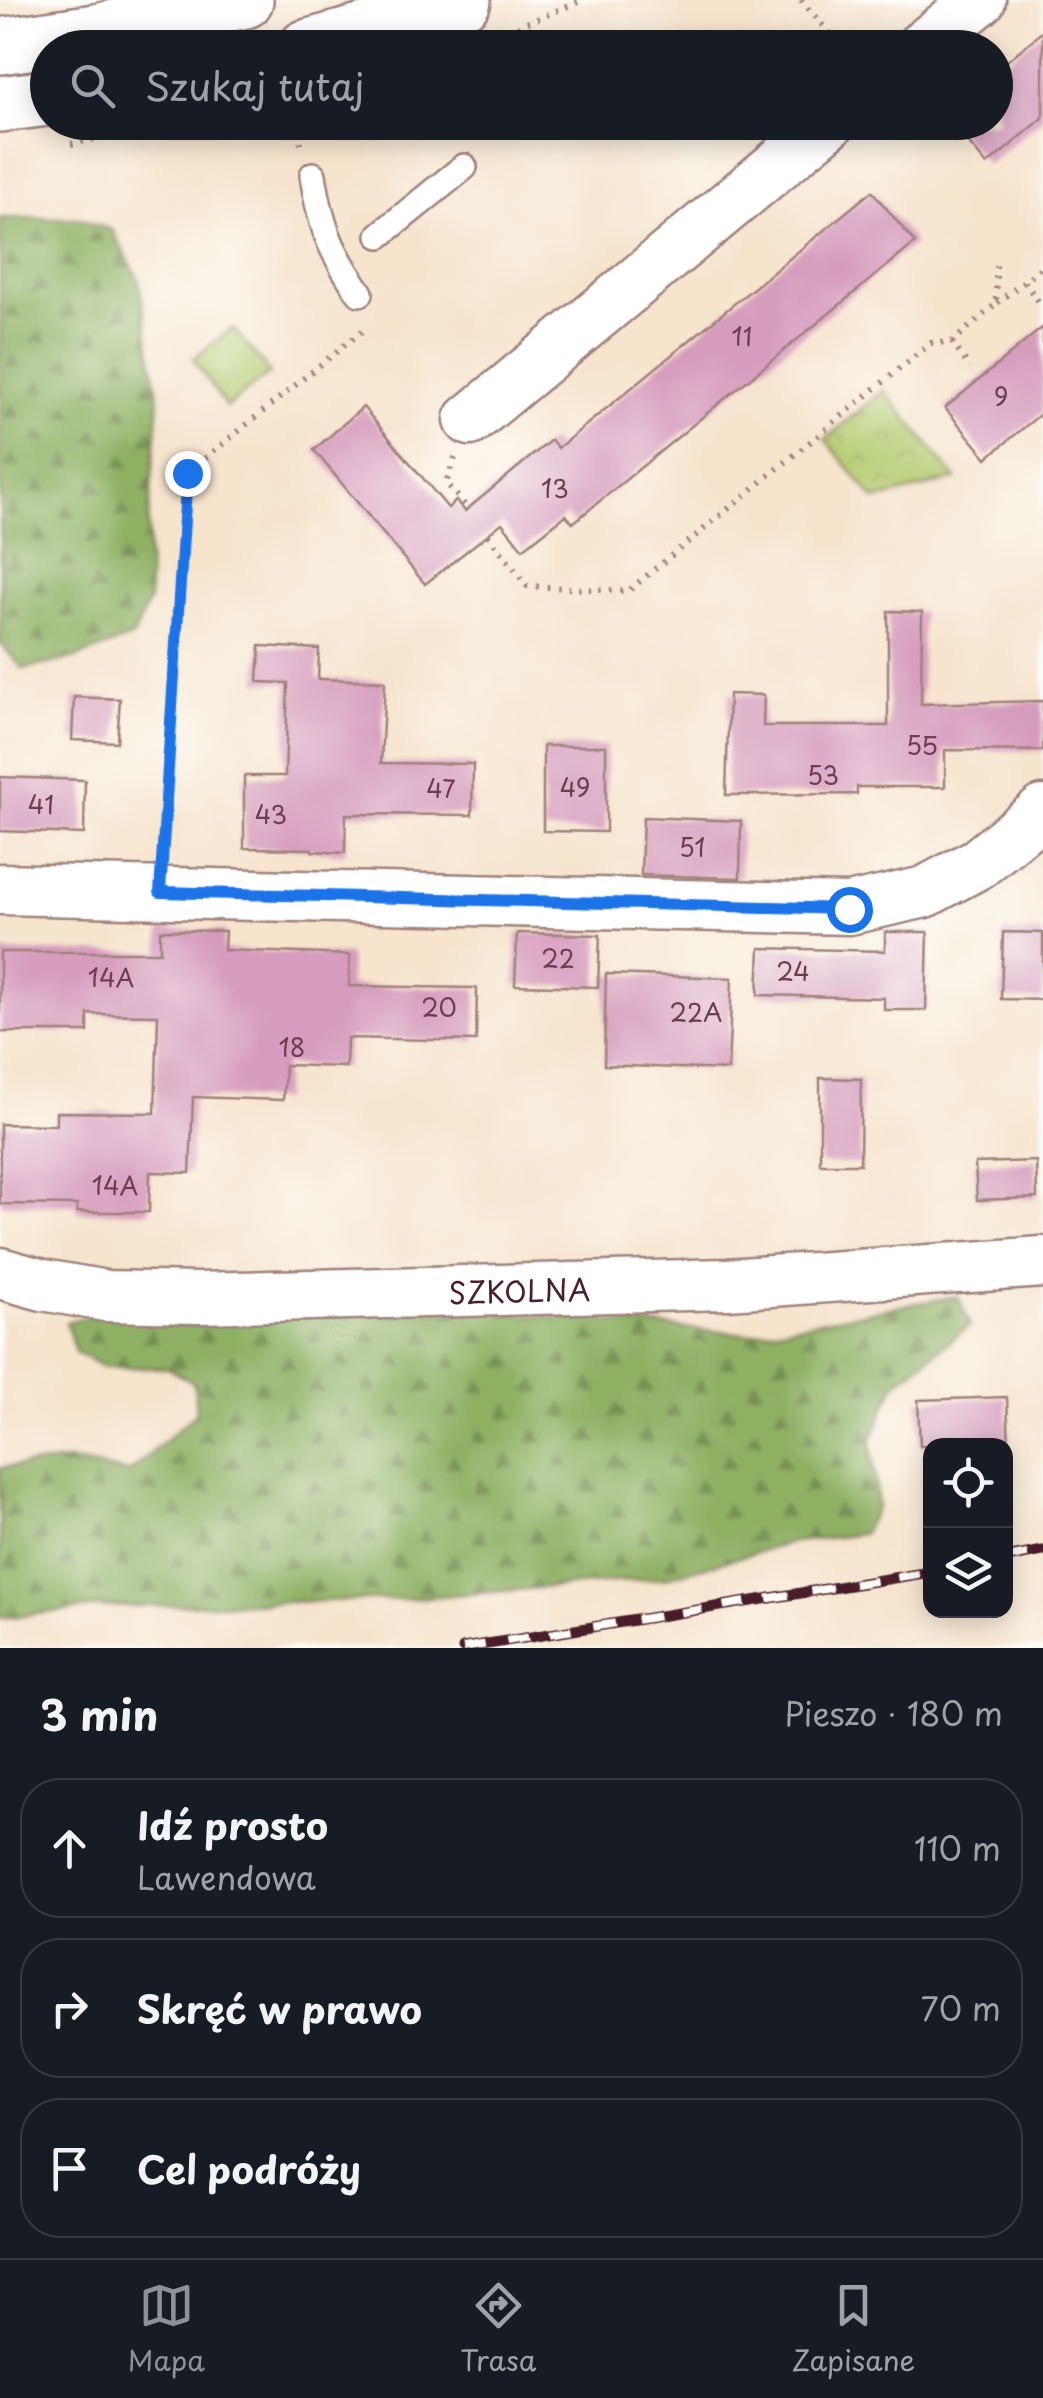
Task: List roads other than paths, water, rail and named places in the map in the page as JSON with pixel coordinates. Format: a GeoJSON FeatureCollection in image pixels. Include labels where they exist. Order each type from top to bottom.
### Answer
{"type":"FeatureCollection","features":[{"type":"Feature","properties":{"kind":"main road"},"geometry":{"type":"LineString","coordinates":[[105,30],[244,0]]}},
{"type":"Feature","properties":{"kind":"main road"},"geometry":{"type":"LineString","coordinates":[[372,30],[419,17],[473,20]]}},
{"type":"Feature","properties":{"kind":"main road"},"geometry":{"type":"LineString","coordinates":[[0,46],[30,42]]}},
{"type":"Feature","properties":{"kind":"main road"},"geometry":{"type":"LineString","coordinates":[[0,104],[30,113]]}},
{"type":"Feature","properties":{"kind":"street"},"geometry":{"type":"LineString","coordinates":[[942,30],[980,0]]}},
{"type":"Feature","properties":{"kind":"street"},"geometry":{"type":"LineString","coordinates":[[470,420],[808,140]]}},
{"type":"Feature","properties":{"kind":"street"},"geometry":{"type":"LineString","coordinates":[[0,889],[849,909],[925,892],[979,863],[1043,811]]}},
{"type":"Feature","properties":{"kind":"street","name":"SZKOLNA"},"geometry":{"type":"LineString","coordinates":[[0,1273],[44,1286],[106,1296],[198,1298],[728,1284],[1043,1262]]}},
{"type":"Feature","properties":{"kind":"lane"},"geometry":{"type":"LineString","coordinates":[[380,235],[464,167]]}},
{"type":"Feature","properties":{"kind":"lane"},"geometry":{"type":"LineString","coordinates":[[313,175],[319,214],[333,254],[360,292]]}},
{"type":"Feature","properties":{"kind":"railway"},"geometry":{"type":"LineString","coordinates":[[1013,1557],[1043,1551]]}},
{"type":"Feature","properties":{"kind":"railway"},"geometry":{"type":"LineString","coordinates":[[463,1648],[923,1573]]}}]}
